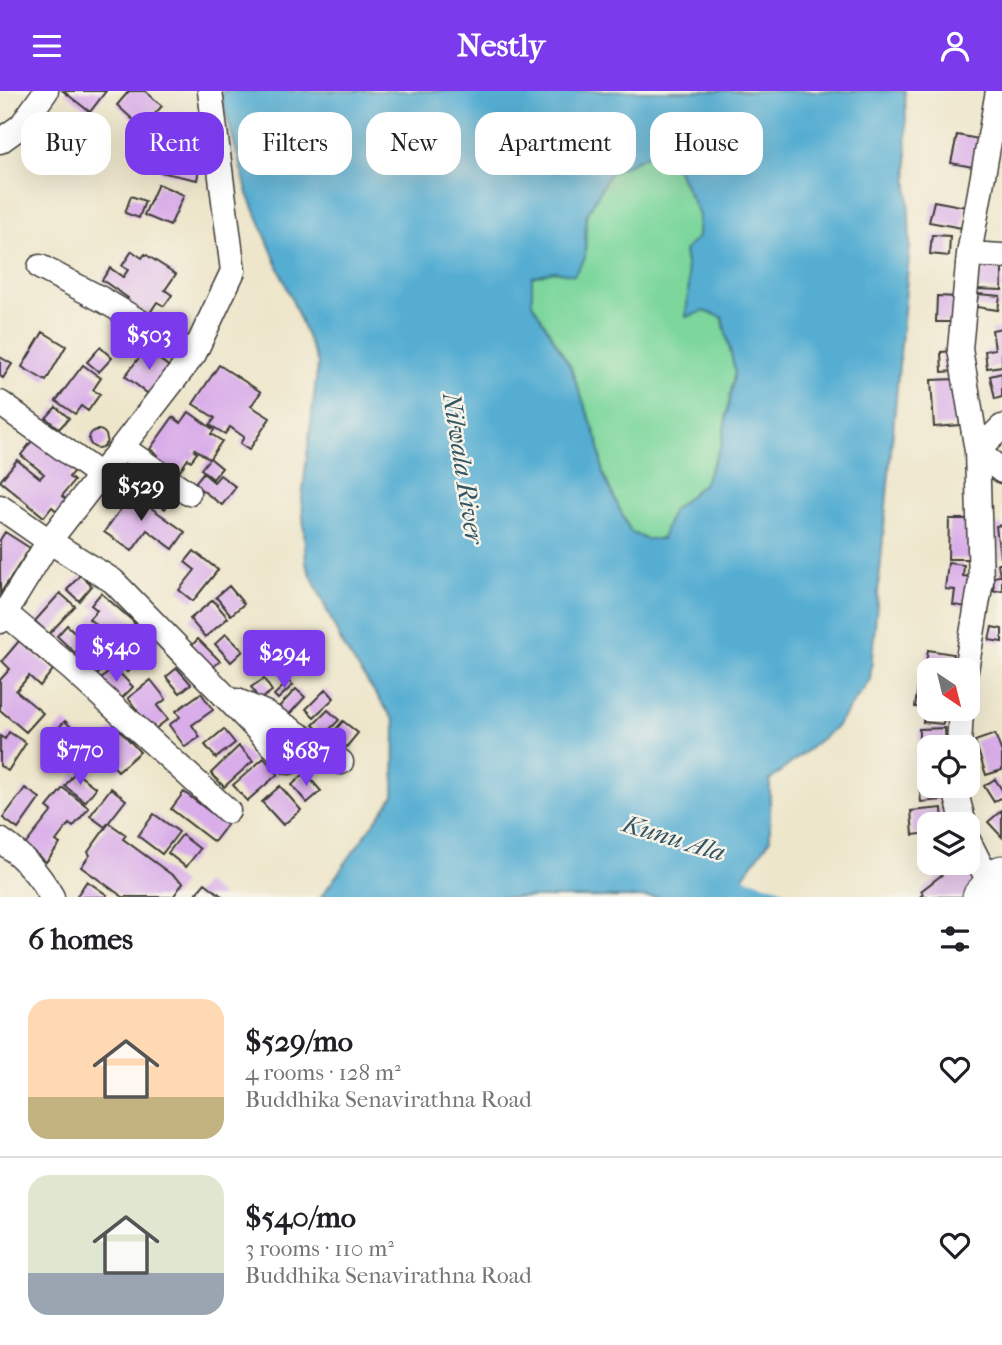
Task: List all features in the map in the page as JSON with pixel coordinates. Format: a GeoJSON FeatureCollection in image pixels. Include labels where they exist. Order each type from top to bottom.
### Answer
{"type":"FeatureCollection","features":[{"type":"Feature","properties":{"kind":"street"},"geometry":{"type":"LineString","coordinates":[[0,141],[21,126],[46,91]]}},
{"type":"Feature","properties":{"kind":"street"},"geometry":{"type":"LineString","coordinates":[[210,91],[233,271],[194,354],[49,541],[2,617],[73,670],[228,811]]}},
{"type":"Feature","properties":{"kind":"street"},"geometry":{"type":"LineString","coordinates":[[968,658],[981,581],[977,451],[960,349],[969,254],[998,91]]}},
{"type":"Feature","properties":{"kind":"street"},"geometry":{"type":"LineString","coordinates":[[969,254],[1002,256]]}},
{"type":"Feature","properties":{"kind":"street"},"geometry":{"type":"LineString","coordinates":[[40,267],[103,300],[194,354]]}},
{"type":"Feature","properties":{"kind":"street"},"geometry":{"type":"LineString","coordinates":[[0,403],[101,476]]}},
{"type":"Feature","properties":{"kind":"street"},"geometry":{"type":"LineString","coordinates":[[977,451],[1002,427]]}},
{"type":"Feature","properties":{"kind":"street"},"geometry":{"type":"LineString","coordinates":[[123,448],[188,493]]}},
{"type":"Feature","properties":{"kind":"street"},"geometry":{"type":"LineString","coordinates":[[977,451],[1002,471]]}},
{"type":"Feature","properties":{"kind":"street"},"geometry":{"type":"LineString","coordinates":[[0,507],[113,581],[289,762]]}},
{"type":"Feature","properties":{"kind":"street"},"geometry":{"type":"LineString","coordinates":[[227,697],[267,714],[341,762]]}},
{"type":"Feature","properties":{"kind":"street"},"geometry":{"type":"LineString","coordinates":[[0,840],[19,853],[43,881],[52,897]]}},
{"type":"Feature","properties":{"kind":"street"},"geometry":{"type":"LineString","coordinates":[[980,864],[991,886]]}},
{"type":"Feature","properties":{"kind":"green space"},"geometry":{"type":"Polygon","coordinates":[[[650,153],[650,175],[680,175],[699,215],[698,237],[684,251],[689,284],[686,316],[704,311],[722,317],[735,371],[721,446],[704,483],[672,511],[662,539],[645,539],[630,531],[603,474],[598,441],[570,366],[532,303],[532,277],[585,258],[586,216],[608,175],[636,175],[636,160],[650,153]]]}},
{"type":"Feature","properties":{"kind":"water","name":"Nilwala River"},"geometry":{"type":"Polygon","coordinates":[[[223,91],[905,91],[910,246],[870,680],[835,728],[770,780],[770,840],[728,897],[321,897],[394,795],[395,722],[343,646],[306,564],[302,498],[318,363],[248,194],[243,175],[352,175],[352,112],[238,112],[238,157],[221,95],[223,91]],[[475,112],[475,175],[609,175],[586,216],[585,258],[574,275],[554,271],[532,277],[532,303],[570,366],[598,441],[603,474],[630,531],[645,539],[662,539],[672,511],[704,483],[721,446],[735,371],[722,317],[704,311],[686,317],[689,284],[684,251],[698,237],[699,215],[680,175],[763,175],[763,112],[650,112],[650,154],[636,160],[636,112],[475,112]]]}},
{"type":"Feature","properties":{"kind":"building"},"geometry":{"type":"Polygon","coordinates":[[[63,91],[106,91],[90,112],[63,91]]]}},
{"type":"Feature","properties":{"kind":"building"},"geometry":{"type":"Polygon","coordinates":[[[129,91],[145,91],[162,106],[157,112],[125,112],[117,105],[129,91]]]}},
{"type":"Feature","properties":{"kind":"building"},"geometry":{"type":"Polygon","coordinates":[[[957,135],[979,139],[973,167],[951,163],[957,135]]]}},
{"type":"Feature","properties":{"kind":"building"},"geometry":{"type":"Polygon","coordinates":[[[174,175],[198,175],[197,180],[174,175]]]}},
{"type":"Feature","properties":{"kind":"building"},"geometry":{"type":"Polygon","coordinates":[[[158,184],[184,195],[170,226],[144,215],[158,184]]]}},
{"type":"Feature","properties":{"kind":"building"},"geometry":{"type":"Polygon","coordinates":[[[131,196],[145,201],[139,218],[125,213],[131,196]]]}},
{"type":"Feature","properties":{"kind":"building"},"geometry":{"type":"Polygon","coordinates":[[[934,201],[966,207],[962,228],[929,222],[934,201]]]}},
{"type":"Feature","properties":{"kind":"building"},"geometry":{"type":"Polygon","coordinates":[[[932,235],[950,236],[949,256],[930,254],[932,235]]]}},
{"type":"Feature","properties":{"kind":"building"},"geometry":{"type":"Polygon","coordinates":[[[132,251],[142,258],[145,254],[176,274],[165,290],[172,295],[164,306],[157,302],[146,319],[124,304],[128,298],[102,280],[110,268],[123,277],[128,270],[122,266],[132,251]]]}},
{"type":"Feature","properties":{"kind":"building"},"geometry":{"type":"Polygon","coordinates":[[[978,260],[1002,261],[1002,290],[976,289],[978,260]]]}},
{"type":"Feature","properties":{"kind":"building"},"geometry":{"type":"Polygon","coordinates":[[[978,294],[1000,296],[998,310],[976,307],[978,294]]]}},
{"type":"Feature","properties":{"kind":"building"},"geometry":{"type":"Polygon","coordinates":[[[937,296],[956,297],[956,322],[936,322],[937,296]]]}},
{"type":"Feature","properties":{"kind":"building"},"geometry":{"type":"Polygon","coordinates":[[[1002,328],[1002,366],[987,368],[985,351],[995,349],[992,330],[1002,328]]]}},
{"type":"Feature","properties":{"kind":"building"},"geometry":{"type":"Polygon","coordinates":[[[43,332],[66,346],[46,381],[22,367],[43,332]]]}},
{"type":"Feature","properties":{"kind":"building"},"geometry":{"type":"Polygon","coordinates":[[[100,347],[112,358],[99,372],[87,362],[100,347]]]}},
{"type":"Feature","properties":{"kind":"building"},"geometry":{"type":"Polygon","coordinates":[[[146,349],[172,369],[151,396],[125,376],[146,349]]]}},
{"type":"Feature","properties":{"kind":"building"},"geometry":{"type":"Polygon","coordinates":[[[956,351],[957,371],[942,372],[941,352],[956,351]]]}},
{"type":"Feature","properties":{"kind":"building"},"geometry":{"type":"Polygon","coordinates":[[[0,357],[12,364],[3,378],[0,376],[0,357]]]}},
{"type":"Feature","properties":{"kind":"building"},"geometry":{"type":"Polygon","coordinates":[[[83,365],[101,378],[93,390],[100,394],[88,411],[81,406],[75,414],[56,401],[83,365]]]}},
{"type":"Feature","properties":{"kind":"building"},"geometry":{"type":"Polygon","coordinates":[[[219,365],[261,392],[251,406],[270,418],[249,450],[240,444],[244,437],[230,427],[225,434],[210,425],[215,418],[193,404],[219,365]]]}},
{"type":"Feature","properties":{"kind":"building"},"geometry":{"type":"Polygon","coordinates":[[[1002,373],[1002,397],[995,399],[990,376],[1002,373]]]}},
{"type":"Feature","properties":{"kind":"building"},"geometry":{"type":"Polygon","coordinates":[[[957,379],[960,425],[934,427],[931,380],[957,379]]]}},
{"type":"Feature","properties":{"kind":"building"},"geometry":{"type":"Polygon","coordinates":[[[56,407],[69,418],[59,429],[46,418],[56,407]]]}},
{"type":"Feature","properties":{"kind":"building"},"geometry":{"type":"Polygon","coordinates":[[[189,412],[214,430],[211,434],[222,441],[210,458],[222,468],[213,479],[201,469],[209,459],[195,449],[197,453],[191,461],[188,459],[179,472],[154,461],[158,455],[150,449],[173,417],[181,423],[189,412]]]}},
{"type":"Feature","properties":{"kind":"building"},"geometry":{"type":"Polygon","coordinates":[[[98,430],[104,433],[107,439],[104,445],[98,448],[92,445],[89,439],[92,433],[98,430]]]}},
{"type":"Feature","properties":{"kind":"building"},"geometry":{"type":"Polygon","coordinates":[[[35,437],[75,469],[69,477],[74,481],[62,496],[69,502],[60,514],[52,507],[44,517],[0,481],[17,460],[40,478],[44,474],[21,455],[35,437]]]}},
{"type":"Feature","properties":{"kind":"building"},"geometry":{"type":"Polygon","coordinates":[[[203,473],[214,482],[220,475],[236,487],[222,505],[194,484],[203,473]]]}},
{"type":"Feature","properties":{"kind":"building"},"geometry":{"type":"Polygon","coordinates":[[[149,476],[176,494],[165,509],[139,492],[149,476]]]}},
{"type":"Feature","properties":{"kind":"building"},"geometry":{"type":"Polygon","coordinates":[[[123,488],[185,532],[173,549],[147,530],[132,551],[104,532],[123,506],[115,501],[123,488]]]}},
{"type":"Feature","properties":{"kind":"building"},"geometry":{"type":"Polygon","coordinates":[[[949,519],[974,519],[973,559],[948,559],[949,519]]]}},
{"type":"Feature","properties":{"kind":"building"},"geometry":{"type":"Polygon","coordinates":[[[1002,525],[1002,558],[1000,558],[996,526],[1002,525]]]}},
{"type":"Feature","properties":{"kind":"building"},"geometry":{"type":"Polygon","coordinates":[[[5,532],[30,548],[0,594],[0,540],[5,532]]]}},
{"type":"Feature","properties":{"kind":"building"},"geometry":{"type":"Polygon","coordinates":[[[194,551],[218,570],[193,601],[179,590],[195,570],[185,562],[194,551]]]}},
{"type":"Feature","properties":{"kind":"building"},"geometry":{"type":"Polygon","coordinates":[[[948,563],[964,565],[963,576],[972,577],[968,607],[953,605],[955,590],[945,589],[948,563]]]}},
{"type":"Feature","properties":{"kind":"building"},"geometry":{"type":"Polygon","coordinates":[[[998,563],[1002,563],[1002,590],[994,591],[993,577],[1000,576],[998,563]]]}},
{"type":"Feature","properties":{"kind":"building"},"geometry":{"type":"Polygon","coordinates":[[[80,575],[92,586],[79,601],[67,590],[80,575]]]}},
{"type":"Feature","properties":{"kind":"building"},"geometry":{"type":"Polygon","coordinates":[[[229,586],[244,604],[231,615],[216,597],[229,586]]]}},
{"type":"Feature","properties":{"kind":"building"},"geometry":{"type":"Polygon","coordinates":[[[60,593],[75,606],[49,634],[35,621],[60,593]]]}},
{"type":"Feature","properties":{"kind":"building"},"geometry":{"type":"Polygon","coordinates":[[[101,593],[135,623],[125,634],[122,632],[115,640],[118,642],[108,653],[86,634],[95,624],[89,619],[97,610],[91,605],[101,593]]]}},
{"type":"Feature","properties":{"kind":"building"},"geometry":{"type":"Polygon","coordinates":[[[213,600],[228,618],[205,637],[190,619],[213,600]]]}},
{"type":"Feature","properties":{"kind":"building"},"geometry":{"type":"Polygon","coordinates":[[[67,625],[85,642],[75,653],[57,636],[67,625]]]}},
{"type":"Feature","properties":{"kind":"building"},"geometry":{"type":"Polygon","coordinates":[[[992,627],[1002,629],[1002,642],[989,640],[992,627]]]}},
{"type":"Feature","properties":{"kind":"building"},"geometry":{"type":"Polygon","coordinates":[[[134,631],[152,650],[127,672],[110,653],[134,631]]]}},
{"type":"Feature","properties":{"kind":"building"},"geometry":{"type":"Polygon","coordinates":[[[226,634],[243,651],[231,662],[215,644],[226,634]]]}},
{"type":"Feature","properties":{"kind":"building"},"geometry":{"type":"Polygon","coordinates":[[[198,639],[220,661],[209,671],[188,649],[198,639]]]}},
{"type":"Feature","properties":{"kind":"building"},"geometry":{"type":"Polygon","coordinates":[[[19,641],[53,670],[40,686],[29,676],[16,691],[43,713],[26,732],[0,710],[0,680],[10,669],[2,661],[19,641]]]}},
{"type":"Feature","properties":{"kind":"building"},"geometry":{"type":"Polygon","coordinates":[[[96,644],[112,660],[95,677],[86,668],[93,661],[86,654],[96,644]]]}},
{"type":"Feature","properties":{"kind":"building"},"geometry":{"type":"Polygon","coordinates":[[[928,650],[953,654],[952,658],[927,658],[928,650]]]}},
{"type":"Feature","properties":{"kind":"building"},"geometry":{"type":"Polygon","coordinates":[[[114,667],[133,687],[119,701],[99,681],[114,667]]]}},
{"type":"Feature","properties":{"kind":"building"},"geometry":{"type":"Polygon","coordinates":[[[177,668],[191,684],[180,693],[166,677],[177,668]]]}},
{"type":"Feature","properties":{"kind":"building"},"geometry":{"type":"Polygon","coordinates":[[[264,679],[272,691],[259,700],[251,687],[264,679]]]}},
{"type":"Feature","properties":{"kind":"building"},"geometry":{"type":"Polygon","coordinates":[[[151,680],[166,699],[157,706],[168,719],[147,735],[131,715],[137,710],[128,698],[151,680]]]}},
{"type":"Feature","properties":{"kind":"building"},"geometry":{"type":"Polygon","coordinates":[[[289,681],[293,685],[278,699],[274,695],[289,681]]]}},
{"type":"Feature","properties":{"kind":"building"},"geometry":{"type":"Polygon","coordinates":[[[296,689],[305,697],[285,719],[275,711],[296,689]]]}},
{"type":"Feature","properties":{"kind":"building"},"geometry":{"type":"Polygon","coordinates":[[[326,689],[334,698],[314,717],[306,709],[326,689]]]}},
{"type":"Feature","properties":{"kind":"building"},"geometry":{"type":"Polygon","coordinates":[[[201,693],[213,710],[192,725],[200,737],[185,747],[169,725],[180,717],[176,711],[201,693]]]}},
{"type":"Feature","properties":{"kind":"building"},"geometry":{"type":"Polygon","coordinates":[[[328,710],[339,720],[324,735],[313,725],[328,710]]]}},
{"type":"Feature","properties":{"kind":"building"},"geometry":{"type":"Polygon","coordinates":[[[65,721],[93,750],[82,761],[54,732],[65,721]]]}},
{"type":"Feature","properties":{"kind":"building"},"geometry":{"type":"Polygon","coordinates":[[[343,721],[358,733],[339,756],[324,743],[343,721]]]}},
{"type":"Feature","properties":{"kind":"building"},"geometry":{"type":"Polygon","coordinates":[[[923,721],[943,721],[943,724],[923,721]]]}},
{"type":"Feature","properties":{"kind":"building"},"geometry":{"type":"Polygon","coordinates":[[[116,726],[140,752],[118,771],[94,746],[116,726]]]}},
{"type":"Feature","properties":{"kind":"building"},"geometry":{"type":"Polygon","coordinates":[[[945,728],[945,735],[919,735],[919,729],[945,728]]]}},
{"type":"Feature","properties":{"kind":"building"},"geometry":{"type":"Polygon","coordinates":[[[224,729],[235,743],[216,758],[205,745],[224,729]]]}},
{"type":"Feature","properties":{"kind":"building"},"geometry":{"type":"Polygon","coordinates":[[[9,732],[26,743],[8,771],[0,766],[0,736],[5,739],[9,732]]]}},
{"type":"Feature","properties":{"kind":"building"},"geometry":{"type":"Polygon","coordinates":[[[995,734],[1002,753],[1002,770],[986,775],[980,756],[980,739],[995,734]]]}},
{"type":"Feature","properties":{"kind":"building"},"geometry":{"type":"Polygon","coordinates":[[[239,746],[253,761],[224,787],[211,773],[239,746]]]}},
{"type":"Feature","properties":{"kind":"building"},"geometry":{"type":"Polygon","coordinates":[[[264,758],[278,774],[247,801],[233,785],[264,758]]]}},
{"type":"Feature","properties":{"kind":"building"},"geometry":{"type":"Polygon","coordinates":[[[75,772],[96,788],[85,802],[65,786],[75,772]]]}},
{"type":"Feature","properties":{"kind":"building"},"geometry":{"type":"Polygon","coordinates":[[[305,773],[321,791],[307,803],[292,785],[305,773]]]}},
{"type":"Feature","properties":{"kind":"building"},"geometry":{"type":"Polygon","coordinates":[[[995,779],[1002,790],[1002,797],[994,802],[984,786],[995,779]]]}},
{"type":"Feature","properties":{"kind":"building"},"geometry":{"type":"Polygon","coordinates":[[[280,786],[301,810],[283,825],[262,802],[280,786]]]}},
{"type":"Feature","properties":{"kind":"building"},"geometry":{"type":"Polygon","coordinates":[[[25,788],[40,798],[18,829],[3,818],[25,788]]]}},
{"type":"Feature","properties":{"kind":"building"},"geometry":{"type":"Polygon","coordinates":[[[63,788],[89,808],[73,827],[69,824],[56,841],[60,844],[46,862],[25,845],[52,811],[47,807],[63,788]]]}},
{"type":"Feature","properties":{"kind":"building"},"geometry":{"type":"Polygon","coordinates":[[[111,788],[126,800],[105,827],[90,816],[111,788]]]}},
{"type":"Feature","properties":{"kind":"building"},"geometry":{"type":"Polygon","coordinates":[[[184,792],[227,825],[214,842],[171,809],[184,792]]]}},
{"type":"Feature","properties":{"kind":"building"},"geometry":{"type":"Polygon","coordinates":[[[921,798],[954,798],[954,799],[921,802],[921,798]]]}},
{"type":"Feature","properties":{"kind":"building"},"geometry":{"type":"Polygon","coordinates":[[[942,808],[942,812],[917,812],[917,834],[913,835],[911,811],[942,808]]]}},
{"type":"Feature","properties":{"kind":"building"},"geometry":{"type":"Polygon","coordinates":[[[1002,810],[1002,837],[988,822],[1002,810]]]}},
{"type":"Feature","properties":{"kind":"building"},"geometry":{"type":"Polygon","coordinates":[[[154,814],[179,832],[162,854],[138,836],[154,814]]]}},
{"type":"Feature","properties":{"kind":"building"},"geometry":{"type":"Polygon","coordinates":[[[109,823],[126,835],[123,839],[183,883],[173,897],[123,897],[81,867],[90,855],[88,852],[109,823]]]}},
{"type":"Feature","properties":{"kind":"building"},"geometry":{"type":"Polygon","coordinates":[[[182,835],[200,849],[186,867],[168,853],[182,835]]]}},
{"type":"Feature","properties":{"kind":"building"},"geometry":{"type":"Polygon","coordinates":[[[942,875],[973,875],[979,882],[965,897],[920,897],[923,894],[921,891],[942,875]]]}},
{"type":"Feature","properties":{"kind":"building"},"geometry":{"type":"Polygon","coordinates":[[[87,881],[107,895],[76,897],[87,881]]]}},
{"type":"Feature","properties":{"kind":"building"},"geometry":{"type":"Polygon","coordinates":[[[205,883],[223,897],[193,897],[205,883]]]}},
{"type":"Feature","properties":{"kind":"waterway","name":"Kunu Ala"},"geometry":{"type":"LineString","coordinates":[[717,878],[777,897]]}}]}
